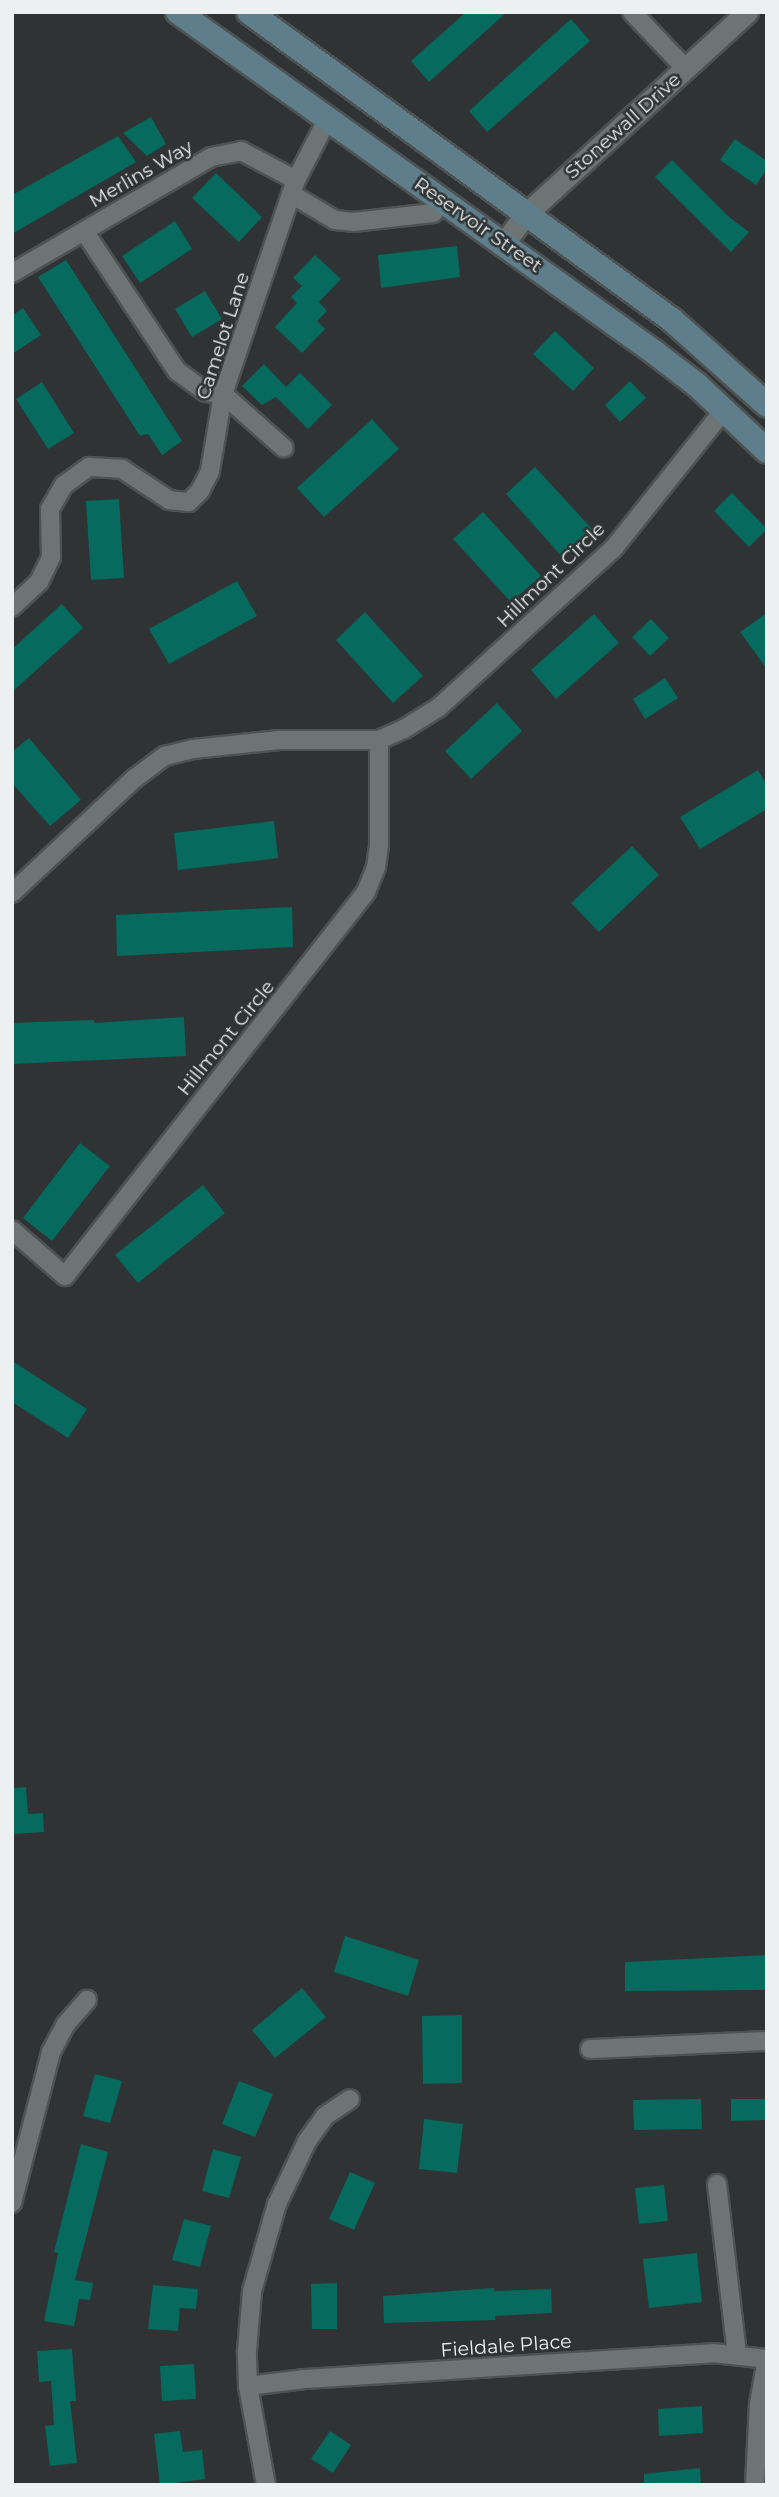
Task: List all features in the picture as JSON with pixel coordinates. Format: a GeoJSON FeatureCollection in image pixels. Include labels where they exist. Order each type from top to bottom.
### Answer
{"type":"FeatureCollection","features":[{"type":"Feature","properties":{"kind":"main road","name":"Reservoir Street"},"geometry":{"type":"LineString","coordinates":[[178,12],[654,352],[724,410],[767,451]]}},
{"type":"Feature","properties":{"kind":"main road","name":"Reservoir Street"},"geometry":{"type":"LineString","coordinates":[[249,12],[672,320],[767,405]]}},
{"type":"Feature","properties":{"kind":"street"},"geometry":{"type":"LineString","coordinates":[[632,12],[686,69]]}},
{"type":"Feature","properties":{"kind":"street","name":"Stonewall Drive"},"geometry":{"type":"LineString","coordinates":[[504,243],[527,213],[747,12]]}},
{"type":"Feature","properties":{"kind":"street","name":"Camelot Lane"},"geometry":{"type":"LineString","coordinates":[[12,607],[39,582],[51,556],[50,509],[64,485],[89,467],[122,469],[169,500],[189,502],[194,496],[209,471],[223,394],[293,187],[328,118]]}},
{"type":"Feature","properties":{"kind":"street","name":"Merlins Way"},"geometry":{"type":"LineString","coordinates":[[12,273],[211,157],[242,150],[335,220],[353,222],[433,214]]}},
{"type":"Feature","properties":{"kind":"street"},"geometry":{"type":"LineString","coordinates":[[84,231],[177,372],[206,392],[223,394],[284,448]]}},
{"type":"Feature","properties":{"kind":"street","name":"Hillmont Circle"},"geometry":{"type":"LineString","coordinates":[[12,893],[134,779],[165,756],[193,749],[280,740],[379,740],[404,729],[438,708],[613,550],[724,410]]}},
{"type":"Feature","properties":{"kind":"street","name":"Hillmont Circle"},"geometry":{"type":"LineString","coordinates":[[12,1230],[65,1276],[366,892],[376,867],[379,845],[379,740]]}},
{"type":"Feature","properties":{"kind":"street"},"geometry":{"type":"LineString","coordinates":[[12,2203],[51,2052],[66,2024],[87,2000]]}},
{"type":"Feature","properties":{"kind":"street"},"geometry":{"type":"LineString","coordinates":[[590,2049],[767,2041]]}},
{"type":"Feature","properties":{"kind":"street"},"geometry":{"type":"LineString","coordinates":[[265,2485],[248,2386],[250,2300],[270,2223],[312,2132],[325,2116],[350,2099]]}},
{"type":"Feature","properties":{"kind":"street"},"geometry":{"type":"LineString","coordinates":[[717,2184],[737,2355]]}},
{"type":"Feature","properties":{"kind":"street","name":"Fieldale Place"},"geometry":{"type":"LineString","coordinates":[[248,2386],[305,2379],[671,2356],[737,2355],[767,2359]]}},
{"type":"Feature","properties":{"kind":"street"},"geometry":{"type":"LineString","coordinates":[[755,2485],[759,2404],[767,2359]]}},
{"type":"Feature","properties":{"kind":"building"},"geometry":{"type":"Polygon","coordinates":[[[466,12],[507,12],[429,82],[411,61],[466,12]]]}},
{"type":"Feature","properties":{"kind":"building"},"geometry":{"type":"Polygon","coordinates":[[[571,19],[590,41],[487,132],[469,111],[571,19]]]}},
{"type":"Feature","properties":{"kind":"building"},"geometry":{"type":"Polygon","coordinates":[[[151,117],[166,144],[147,156],[123,133],[151,117]]]}},
{"type":"Feature","properties":{"kind":"building"},"geometry":{"type":"Polygon","coordinates":[[[118,136],[136,162],[12,234],[12,195],[118,136]]]}},
{"type":"Feature","properties":{"kind":"building"},"geometry":{"type":"Polygon","coordinates":[[[735,139],[767,161],[767,169],[756,185],[720,160],[735,139]]]}},
{"type":"Feature","properties":{"kind":"building"},"geometry":{"type":"Polygon","coordinates":[[[672,160],[729,217],[749,232],[731,252],[655,177],[672,160]]]}},
{"type":"Feature","properties":{"kind":"building"},"geometry":{"type":"Polygon","coordinates":[[[216,173],[262,217],[239,242],[192,198],[216,173]]]}},
{"type":"Feature","properties":{"kind":"building"},"geometry":{"type":"Polygon","coordinates":[[[175,221],[192,249],[140,283],[122,256],[175,221]]]}},
{"type":"Feature","properties":{"kind":"building"},"geometry":{"type":"Polygon","coordinates":[[[457,246],[460,277],[381,288],[378,255],[457,246]]]}},
{"type":"Feature","properties":{"kind":"building"},"geometry":{"type":"Polygon","coordinates":[[[315,255],[341,279],[319,302],[327,311],[317,321],[325,329],[302,353],[275,327],[297,303],[291,297],[302,286],[293,278],[315,255]]]}},
{"type":"Feature","properties":{"kind":"building"},"geometry":{"type":"Polygon","coordinates":[[[66,260],[182,441],[162,455],[148,434],[140,436],[38,277],[66,260]]]}},
{"type":"Feature","properties":{"kind":"building"},"geometry":{"type":"Polygon","coordinates":[[[205,291],[222,319],[192,337],[175,309],[205,291]]]}},
{"type":"Feature","properties":{"kind":"building"},"geometry":{"type":"Polygon","coordinates":[[[23,308],[41,335],[12,354],[12,316],[23,308]]]}},
{"type":"Feature","properties":{"kind":"building"},"geometry":{"type":"Polygon","coordinates":[[[555,331],[594,368],[573,391],[533,354],[555,331]]]}},
{"type":"Feature","properties":{"kind":"building"},"geometry":{"type":"Polygon","coordinates":[[[264,364],[286,387],[300,373],[332,405],[308,429],[276,397],[262,405],[242,386],[264,364]]]}},
{"type":"Feature","properties":{"kind":"building"},"geometry":{"type":"Polygon","coordinates":[[[630,381],[646,398],[620,422],[605,405],[630,381]]]}},
{"type":"Feature","properties":{"kind":"building"},"geometry":{"type":"Polygon","coordinates":[[[42,382],[74,433],[48,449],[16,399],[42,382]]]}},
{"type":"Feature","properties":{"kind":"building"},"geometry":{"type":"Polygon","coordinates":[[[372,419],[399,449],[324,517],[297,488],[372,419]]]}},
{"type":"Feature","properties":{"kind":"building"},"geometry":{"type":"Polygon","coordinates":[[[535,467],[593,530],[563,558],[506,494],[535,467]]]}},
{"type":"Feature","properties":{"kind":"building"},"geometry":{"type":"Polygon","coordinates":[[[732,493],[767,529],[749,547],[714,511],[732,493]]]}},
{"type":"Feature","properties":{"kind":"building"},"geometry":{"type":"Polygon","coordinates":[[[119,499],[124,578],[91,580],[86,501],[119,499]]]}},
{"type":"Feature","properties":{"kind":"building"},"geometry":{"type":"Polygon","coordinates":[[[483,512],[541,576],[511,602],[453,539],[483,512]]]}},
{"type":"Feature","properties":{"kind":"building"},"geometry":{"type":"Polygon","coordinates":[[[237,581],[257,616],[169,664],[149,629],[237,581]]]}},
{"type":"Feature","properties":{"kind":"building"},"geometry":{"type":"Polygon","coordinates":[[[62,604],[83,628],[12,692],[12,649],[62,604]]]}},
{"type":"Feature","properties":{"kind":"building"},"geometry":{"type":"Polygon","coordinates":[[[365,612],[423,676],[393,703],[336,640],[365,612]]]}},
{"type":"Feature","properties":{"kind":"building"},"geometry":{"type":"Polygon","coordinates":[[[767,613],[767,669],[740,632],[767,613]]]}},
{"type":"Feature","properties":{"kind":"building"},"geometry":{"type":"Polygon","coordinates":[[[594,614],[619,643],[556,699],[531,670],[594,614]]]}},
{"type":"Feature","properties":{"kind":"building"},"geometry":{"type":"Polygon","coordinates":[[[651,619],[669,638],[650,656],[632,637],[651,619]]]}},
{"type":"Feature","properties":{"kind":"building"},"geometry":{"type":"Polygon","coordinates":[[[665,678],[678,698],[645,719],[633,699],[665,678]]]}},
{"type":"Feature","properties":{"kind":"building"},"geometry":{"type":"Polygon","coordinates":[[[497,703],[522,731],[471,779],[445,751],[497,703]]]}},
{"type":"Feature","properties":{"kind":"building"},"geometry":{"type":"Polygon","coordinates":[[[29,738],[81,800],[50,826],[12,783],[12,752],[29,738]]]}},
{"type":"Feature","properties":{"kind":"building"},"geometry":{"type":"Polygon","coordinates":[[[758,770],[767,785],[767,809],[700,849],[680,817],[758,770]]]}},
{"type":"Feature","properties":{"kind":"building"},"geometry":{"type":"Polygon","coordinates":[[[274,821],[278,858],[178,870],[174,833],[274,821]]]}},
{"type":"Feature","properties":{"kind":"building"},"geometry":{"type":"Polygon","coordinates":[[[632,846],[659,875],[599,932],[571,903],[632,846]]]}},
{"type":"Feature","properties":{"kind":"building"},"geometry":{"type":"Polygon","coordinates":[[[292,907],[293,947],[117,956],[116,915],[292,907]]]}},
{"type":"Feature","properties":{"kind":"building"},"geometry":{"type":"Polygon","coordinates":[[[184,1017],[186,1056],[12,1064],[12,1023],[94,1020],[94,1023],[184,1017]]]}},
{"type":"Feature","properties":{"kind":"building"},"geometry":{"type":"Polygon","coordinates":[[[80,1143],[110,1166],[52,1241],[23,1218],[80,1143]]]}},
{"type":"Feature","properties":{"kind":"building"},"geometry":{"type":"Polygon","coordinates":[[[203,1185],[225,1213],[138,1283],[115,1255],[203,1185]]]}},
{"type":"Feature","properties":{"kind":"building"},"geometry":{"type":"Polygon","coordinates":[[[12,1361],[87,1409],[68,1438],[12,1402],[12,1361]]]}},
{"type":"Feature","properties":{"kind":"building"},"geometry":{"type":"Polygon","coordinates":[[[26,1787],[28,1814],[43,1813],[44,1832],[12,1834],[12,1788],[26,1787]]]}},
{"type":"Feature","properties":{"kind":"building"},"geometry":{"type":"Polygon","coordinates":[[[345,1936],[419,1960],[408,1996],[334,1972],[345,1936]]]}},
{"type":"Feature","properties":{"kind":"building"},"geometry":{"type":"Polygon","coordinates":[[[767,1955],[767,1990],[625,1991],[625,1962],[767,1955]]]}},
{"type":"Feature","properties":{"kind":"building"},"geometry":{"type":"Polygon","coordinates":[[[302,1988],[326,2017],[275,2058],[252,2030],[302,1988]]]}},
{"type":"Feature","properties":{"kind":"building"},"geometry":{"type":"Polygon","coordinates":[[[462,2015],[462,2083],[423,2084],[422,2016],[462,2015]]]}},
{"type":"Feature","properties":{"kind":"building"},"geometry":{"type":"Polygon","coordinates":[[[95,2074],[122,2081],[110,2123],[83,2116],[95,2074]]]}},
{"type":"Feature","properties":{"kind":"building"},"geometry":{"type":"Polygon","coordinates":[[[239,2081],[273,2094],[255,2137],[222,2124],[239,2081]]]}},
{"type":"Feature","properties":{"kind":"building"},"geometry":{"type":"Polygon","coordinates":[[[701,2099],[702,2129],[634,2130],[633,2100],[701,2099]]]}},
{"type":"Feature","properties":{"kind":"building"},"geometry":{"type":"Polygon","coordinates":[[[731,2099],[767,2099],[767,2120],[731,2121],[731,2099]]]}},
{"type":"Feature","properties":{"kind":"building"},"geometry":{"type":"Polygon","coordinates":[[[424,2119],[463,2124],[457,2173],[419,2169],[424,2119]]]}},
{"type":"Feature","properties":{"kind":"building"},"geometry":{"type":"Polygon","coordinates":[[[81,2144],[108,2152],[75,2280],[93,2283],[90,2300],[79,2299],[74,2326],[44,2321],[58,2253],[54,2252],[81,2144]]]}},
{"type":"Feature","properties":{"kind":"building"},"geometry":{"type":"Polygon","coordinates":[[[213,2149],[241,2157],[229,2198],[202,2191],[213,2149]]]}},
{"type":"Feature","properties":{"kind":"building"},"geometry":{"type":"Polygon","coordinates":[[[350,2172],[375,2183],[354,2230],[329,2219],[350,2172]]]}},
{"type":"Feature","properties":{"kind":"building"},"geometry":{"type":"Polygon","coordinates":[[[664,2185],[668,2221],[639,2224],[635,2188],[664,2185]]]}},
{"type":"Feature","properties":{"kind":"building"},"geometry":{"type":"Polygon","coordinates":[[[184,2219],[211,2226],[200,2267],[172,2260],[184,2219]]]}},
{"type":"Feature","properties":{"kind":"building"},"geometry":{"type":"Polygon","coordinates":[[[697,2253],[702,2302],[649,2308],[643,2259],[697,2253]]]}},
{"type":"Feature","properties":{"kind":"building"},"geometry":{"type":"Polygon","coordinates":[[[337,2283],[337,2329],[312,2329],[311,2284],[337,2283]]]}},
{"type":"Feature","properties":{"kind":"building"},"geometry":{"type":"Polygon","coordinates":[[[153,2285],[198,2289],[196,2309],[180,2308],[178,2331],[148,2329],[153,2285]]]}},
{"type":"Feature","properties":{"kind":"building"},"geometry":{"type":"Polygon","coordinates":[[[494,2288],[494,2291],[551,2289],[552,2313],[495,2316],[495,2320],[384,2323],[383,2296],[494,2288]]]}},
{"type":"Feature","properties":{"kind":"building"},"geometry":{"type":"Polygon","coordinates":[[[72,2349],[76,2401],[70,2401],[77,2463],[50,2466],[45,2426],[54,2425],[51,2381],[39,2382],[37,2351],[72,2349]]]}},
{"type":"Feature","properties":{"kind":"building"},"geometry":{"type":"Polygon","coordinates":[[[194,2364],[196,2399],[162,2401],[160,2366],[194,2364]]]}},
{"type":"Feature","properties":{"kind":"building"},"geometry":{"type":"Polygon","coordinates":[[[702,2406],[703,2433],[659,2436],[658,2409],[702,2406]]]}},
{"type":"Feature","properties":{"kind":"building"},"geometry":{"type":"Polygon","coordinates":[[[180,2431],[183,2452],[202,2450],[205,2479],[160,2485],[154,2434],[180,2431]]]}},
{"type":"Feature","properties":{"kind":"building"},"geometry":{"type":"Polygon","coordinates":[[[330,2431],[351,2445],[333,2473],[311,2459],[330,2431]]]}},
{"type":"Feature","properties":{"kind":"building"},"geometry":{"type":"Polygon","coordinates":[[[700,2468],[701,2485],[644,2485],[644,2474],[700,2468]]]}}]}
